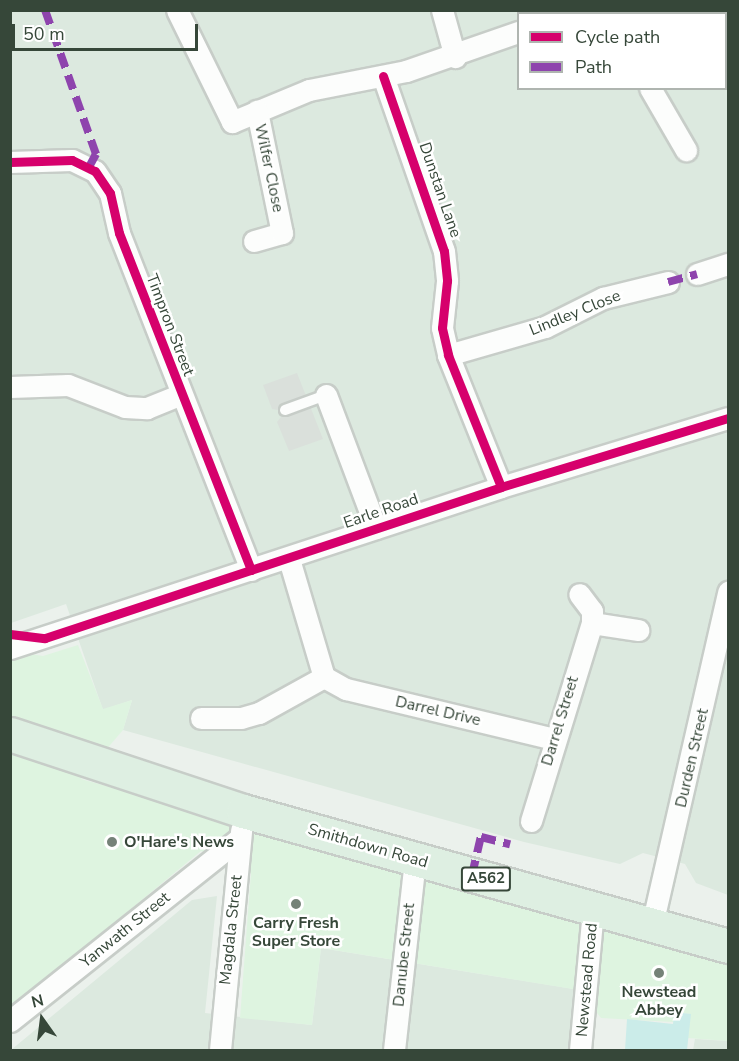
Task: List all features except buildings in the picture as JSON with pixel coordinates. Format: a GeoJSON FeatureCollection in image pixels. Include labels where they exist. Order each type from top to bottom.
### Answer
{"type":"FeatureCollection","features":[{"type":"Feature","properties":{"kind":"highway","name":"Smithdown Road"},"geometry":{"type":"LineString","coordinates":[[10,734],[242,824],[415,860],[729,946]]}},
{"type":"Feature","properties":{"kind":"street","name":"Wilfer Close"},"geometry":{"type":"LineString","coordinates":[[177,10],[232,122],[309,90],[406,71],[455,57],[517,33]]}},
{"type":"Feature","properties":{"kind":"street"},"geometry":{"type":"LineString","coordinates":[[442,10],[455,57]]}},
{"type":"Feature","properties":{"kind":"street","name":"Dunstan Lane"},"geometry":{"type":"LineString","coordinates":[[383,76],[444,251],[447,281],[442,328],[448,354],[501,488]]}},
{"type":"Feature","properties":{"kind":"street"},"geometry":{"type":"LineString","coordinates":[[651,90],[686,150]]}},
{"type":"Feature","properties":{"kind":"street","name":"Wilfer Close"},"geometry":{"type":"LineString","coordinates":[[254,241],[282,233],[257,111]]}},
{"type":"Feature","properties":{"kind":"street","name":"Timpron Street"},"geometry":{"type":"LineString","coordinates":[[10,162],[72,160],[95,171],[113,202],[119,233],[251,570]]}},
{"type":"Feature","properties":{"kind":"street"},"geometry":{"type":"LineString","coordinates":[[696,274],[729,264]]}},
{"type":"Feature","properties":{"kind":"street","name":"Lindley Close"},"geometry":{"type":"LineString","coordinates":[[448,354],[544,327],[603,298],[668,282]]}},
{"type":"Feature","properties":{"kind":"street"},"geometry":{"type":"LineString","coordinates":[[10,387],[68,385],[125,407],[147,408],[181,394]]}},
{"type":"Feature","properties":{"kind":"street"},"geometry":{"type":"LineString","coordinates":[[326,394],[376,528]]}},
{"type":"Feature","properties":{"kind":"street","name":"Earle Road"},"geometry":{"type":"LineString","coordinates":[[10,648],[289,559],[501,488],[729,418]]}},
{"type":"Feature","properties":{"kind":"street"},"geometry":{"type":"LineString","coordinates":[[201,718],[241,718],[259,712],[324,677],[289,559]]}},
{"type":"Feature","properties":{"kind":"street","name":"Durden Street"},"geometry":{"type":"LineString","coordinates":[[652,925],[721,665],[729,592]]}},
{"type":"Feature","properties":{"kind":"street"},"geometry":{"type":"LineString","coordinates":[[579,594],[592,611],[592,623],[638,630]]}},
{"type":"Feature","properties":{"kind":"street","name":"Darrel Street"},"geometry":{"type":"LineString","coordinates":[[531,821],[554,739],[592,623]]}},
{"type":"Feature","properties":{"kind":"street","name":"Darrel Drive"},"geometry":{"type":"LineString","coordinates":[[324,677],[346,689],[554,739]]}},
{"type":"Feature","properties":{"kind":"street","name":"Yanwath Street"},"geometry":{"type":"LineString","coordinates":[[10,1021],[242,824]]}},
{"type":"Feature","properties":{"kind":"street","name":"Magdala Street"},"geometry":{"type":"LineString","coordinates":[[220,1050],[242,824]]}},
{"type":"Feature","properties":{"kind":"street","name":"Danube Street"},"geometry":{"type":"LineString","coordinates":[[394,1050],[415,860]]}},
{"type":"Feature","properties":{"kind":"street","name":"Newstead Road"},"geometry":{"type":"LineString","coordinates":[[580,1050],[593,909]]}},
{"type":"Feature","properties":{"kind":"lane"},"geometry":{"type":"LineString","coordinates":[[285,411],[326,394]]}},
{"type":"Feature","properties":{"kind":"shaded area"},"geometry":{"type":"Polygon","coordinates":[[[10,11],[728,11],[728,895],[696,883],[685,864],[643,853],[620,864],[524,842],[123,730],[132,700],[103,710],[66,604],[11,623],[10,11]]]}},
{"type":"Feature","properties":{"kind":"shaded area"},"geometry":{"type":"Polygon","coordinates":[[[297,373],[323,439],[289,451],[277,422],[281,417],[278,410],[272,409],[263,385],[297,373]]]}},
{"type":"Feature","properties":{"kind":"shaded area"},"geometry":{"type":"Polygon","coordinates":[[[78,645],[103,709],[132,700],[123,730],[81,779],[728,959],[728,1041],[688,1038],[690,1014],[675,1012],[673,1022],[601,1018],[579,990],[321,948],[312,1025],[240,1018],[251,873],[201,851],[11,1008],[11,651],[43,656],[78,645]]]}},
{"type":"Feature","properties":{"kind":"shaded area"},"geometry":{"type":"Polygon","coordinates":[[[217,896],[205,1013],[312,1025],[321,948],[580,990],[575,1050],[11,1050],[192,900],[217,896]]]}},
{"type":"Feature","properties":{"kind":"shaded area"},"geometry":{"type":"Polygon","coordinates":[[[674,1012],[691,1014],[687,1050],[625,1050],[627,1019],[673,1024],[674,1012]]]}},
{"type":"Feature","properties":{"kind":"shaded area"},"geometry":{"type":"Polygon","coordinates":[[[695,1039],[728,1041],[728,1050],[693,1050],[695,1039]]]}},
{"type":"Feature","properties":{"kind":"marked path"},"geometry":{"type":"LineString","coordinates":[[45,10],[96,154],[89,167]]}},
{"type":"Feature","properties":{"kind":"marked path"},"geometry":{"type":"LineString","coordinates":[[668,282],[697,274]]}},
{"type":"Feature","properties":{"kind":"marked path"},"geometry":{"type":"LineString","coordinates":[[472,875],[481,837],[510,844]]}},
{"type":"Feature","properties":{"kind":"cycle path"},"geometry":{"type":"LineString","coordinates":[[383,76],[444,251],[447,281],[442,328],[448,355],[501,487]]}},
{"type":"Feature","properties":{"kind":"cycle path"},"geometry":{"type":"LineString","coordinates":[[10,162],[72,160],[95,171],[110,193],[119,233],[251,570]]}},
{"type":"Feature","properties":{"kind":"cycle path"},"geometry":{"type":"LineString","coordinates":[[10,634],[45,638],[501,487],[728,418]]}},
{"type":"Feature","properties":{"kind":"place","name":"O'Hare's News"},"geometry":{"type":"Point","coordinates":[112,842]}},
{"type":"Feature","properties":{"kind":"place","name":"Carry Fresh Super Store"},"geometry":{"type":"Point","coordinates":[296,904]}},
{"type":"Feature","properties":{"kind":"place","name":"Newstead Abbey"},"geometry":{"type":"Point","coordinates":[659,973]}}]}
